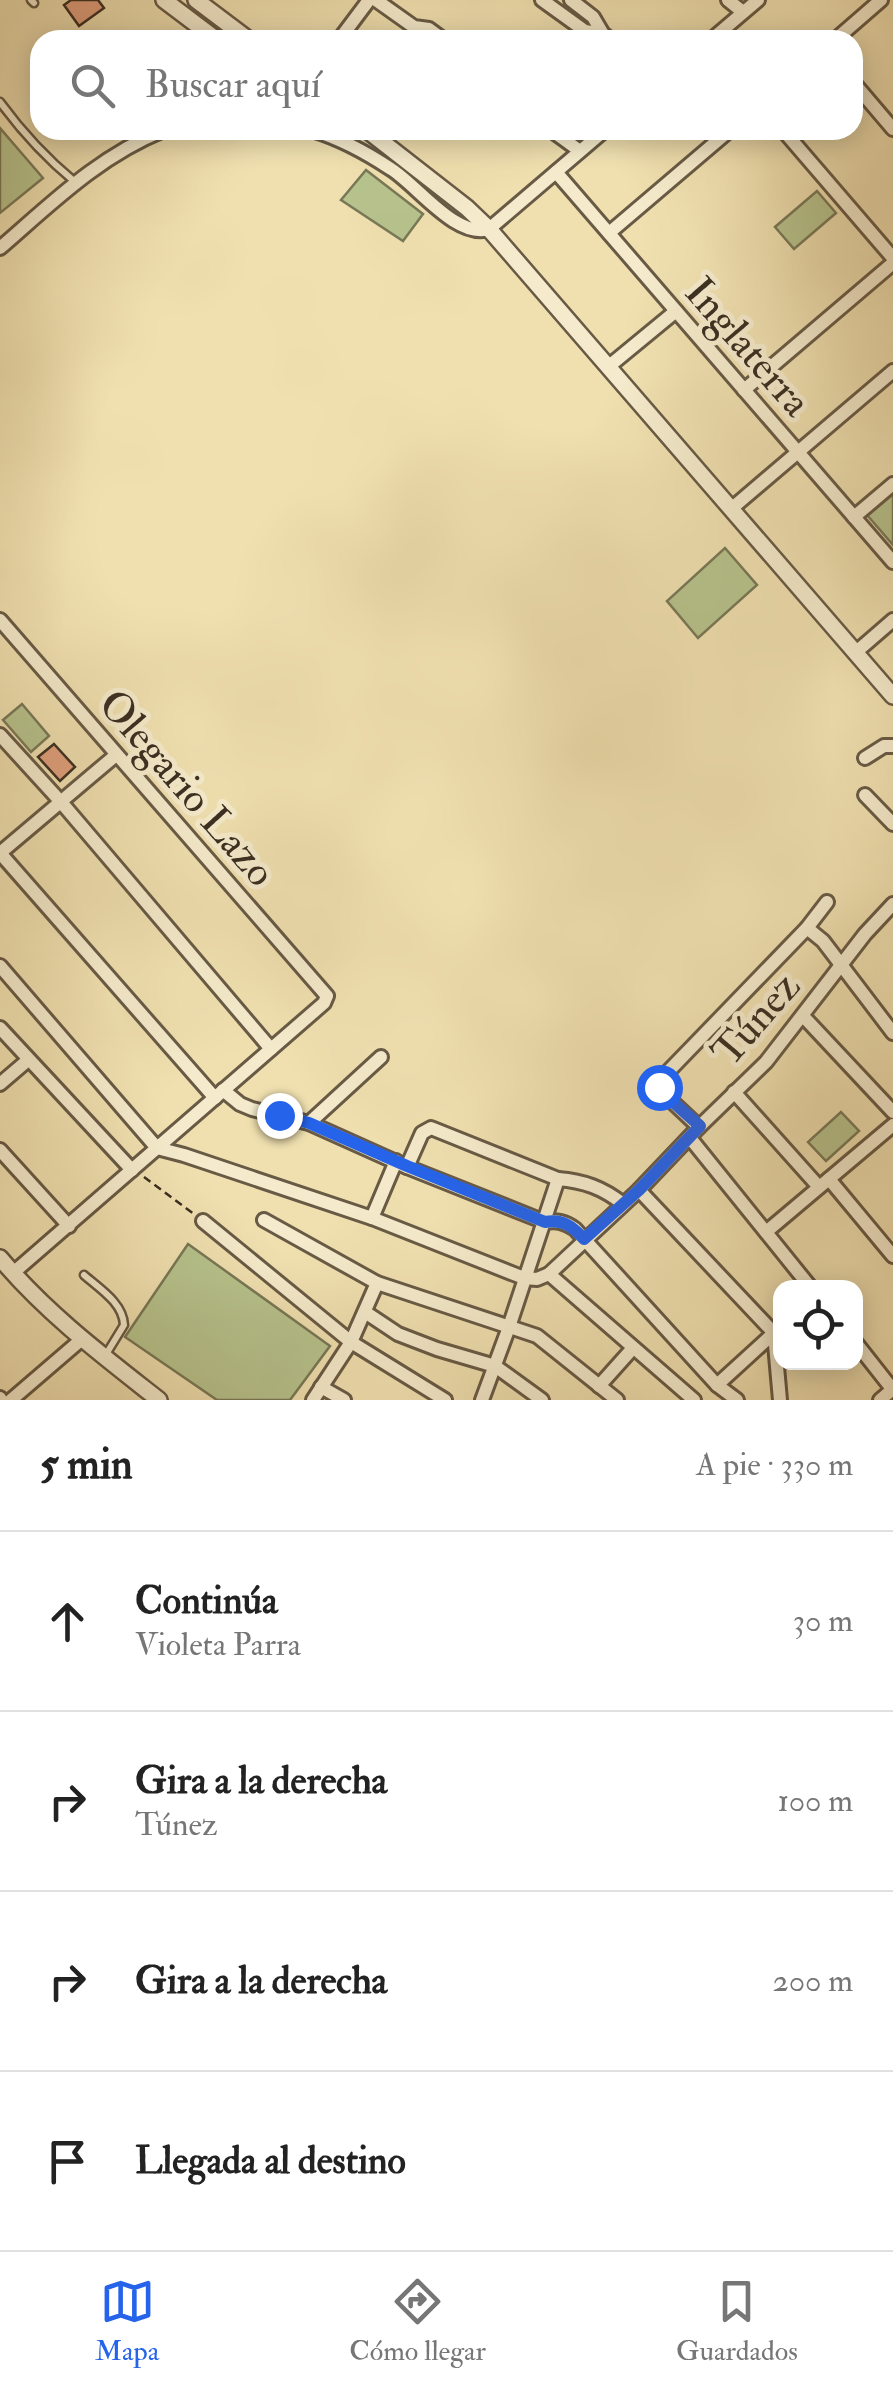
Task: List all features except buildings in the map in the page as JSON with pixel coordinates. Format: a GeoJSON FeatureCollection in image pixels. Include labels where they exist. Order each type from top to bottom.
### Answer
{"type":"FeatureCollection","features":[{"type":"Feature","properties":{"kind":"street"},"geometry":{"type":"LineString","coordinates":[[164,0],[204,30]]}},
{"type":"Feature","properties":{"kind":"street"},"geometry":{"type":"LineString","coordinates":[[196,0],[236,30]]}},
{"type":"Feature","properties":{"kind":"street"},"geometry":{"type":"LineString","coordinates":[[347,30],[372,0],[412,30]]}},
{"type":"Feature","properties":{"kind":"street"},"geometry":{"type":"LineString","coordinates":[[542,0],[583,30]]}},
{"type":"Feature","properties":{"kind":"street"},"geometry":{"type":"LineString","coordinates":[[571,0],[593,17],[602,30]]}},
{"type":"Feature","properties":{"kind":"street"},"geometry":{"type":"LineString","coordinates":[[728,0],[743,12]]}},
{"type":"Feature","properties":{"kind":"street"},"geometry":{"type":"LineString","coordinates":[[722,30],[758,0]]}},
{"type":"Feature","properties":{"kind":"street"},"geometry":{"type":"LineString","coordinates":[[846,30],[881,0]]}},
{"type":"Feature","properties":{"kind":"street"},"geometry":{"type":"LineString","coordinates":[[863,94],[893,129]]}},
{"type":"Feature","properties":{"kind":"street"},"geometry":{"type":"LineString","coordinates":[[0,248],[76,183],[139,140]]}},
{"type":"Feature","properties":{"kind":"street"},"geometry":{"type":"LineString","coordinates":[[337,140],[393,170],[459,224],[473,230],[489,229],[594,140]]}},
{"type":"Feature","properties":{"kind":"street"},"geometry":{"type":"LineString","coordinates":[[380,140],[489,229],[893,696]]}},
{"type":"Feature","properties":{"kind":"street"},"geometry":{"type":"LineString","coordinates":[[564,140],[580,152]]}},
{"type":"Feature","properties":{"kind":"street"},"geometry":{"type":"LineString","coordinates":[[609,233],[718,140]]}},
{"type":"Feature","properties":{"kind":"street"},"geometry":{"type":"LineString","coordinates":[[744,390],[893,260],[791,140]]}},
{"type":"Feature","properties":{"kind":"street","name":"Inglaterra"},"geometry":{"type":"LineString","coordinates":[[556,172],[893,562]]}},
{"type":"Feature","properties":{"kind":"street"},"geometry":{"type":"LineString","coordinates":[[608,368],[676,311]]}},
{"type":"Feature","properties":{"kind":"street"},"geometry":{"type":"LineString","coordinates":[[731,509],[893,370]]}},
{"type":"Feature","properties":{"kind":"street"},"geometry":{"type":"LineString","coordinates":[[854,517],[893,484]]}},
{"type":"Feature","properties":{"kind":"street","name":"Olegario Lazo"},"geometry":{"type":"LineString","coordinates":[[0,620],[326,994],[324,1003],[270,1049]]}},
{"type":"Feature","properties":{"kind":"street"},"geometry":{"type":"LineString","coordinates":[[856,653],[893,620]]}},
{"type":"Feature","properties":{"kind":"street"},"geometry":{"type":"LineString","coordinates":[[0,735],[270,1049],[7,1278]]}},
{"type":"Feature","properties":{"kind":"street"},"geometry":{"type":"LineString","coordinates":[[865,758],[884,746],[893,746]]}},
{"type":"Feature","properties":{"kind":"street"},"geometry":{"type":"LineString","coordinates":[[116,755],[0,853],[219,1094],[252,1109],[309,1123],[545,1222],[565,1223],[717,1385],[737,1400]]}},
{"type":"Feature","properties":{"kind":"street"},"geometry":{"type":"LineString","coordinates":[[865,795],[893,824]]}},
{"type":"Feature","properties":{"kind":"street"},"geometry":{"type":"LineString","coordinates":[[700,1126],[664,1094],[659,1087],[661,1079],[828,902]]}},
{"type":"Feature","properties":{"kind":"street","name":"Túnez"},"geometry":{"type":"LineString","coordinates":[[549,1274],[766,1062],[864,934],[893,904]]}},
{"type":"Feature","properties":{"kind":"street"},"geometry":{"type":"LineString","coordinates":[[807,928],[822,941],[893,1032]]}},
{"type":"Feature","properties":{"kind":"street"},"geometry":{"type":"LineString","coordinates":[[0,966],[157,1148],[372,1218],[524,1278],[538,1280],[549,1274],[694,1400]]}},
{"type":"Feature","properties":{"kind":"street"},"geometry":{"type":"LineString","coordinates":[[803,1016],[893,1112]]}},
{"type":"Feature","properties":{"kind":"street"},"geometry":{"type":"LineString","coordinates":[[0,1028],[132,1170]]}},
{"type":"Feature","properties":{"kind":"street"},"geometry":{"type":"LineString","coordinates":[[309,1123],[381,1056]]}},
{"type":"Feature","properties":{"kind":"street"},"geometry":{"type":"LineString","coordinates":[[0,1084],[28,1060]]}},
{"type":"Feature","properties":{"kind":"street"},"geometry":{"type":"LineString","coordinates":[[734,1092],[893,1256]]}},
{"type":"Feature","properties":{"kind":"street"},"geometry":{"type":"LineString","coordinates":[[372,1218],[422,1132],[431,1128],[558,1179],[588,1183],[623,1204]]}},
{"type":"Feature","properties":{"kind":"street"},"geometry":{"type":"LineString","coordinates":[[766,1232],[892,1128]]}},
{"type":"Feature","properties":{"kind":"street"},"geometry":{"type":"LineString","coordinates":[[690,1138],[804,1280]]}},
{"type":"Feature","properties":{"kind":"street"},"geometry":{"type":"LineString","coordinates":[[0,1150],[68,1226]]}},
{"type":"Feature","properties":{"kind":"street"},"geometry":{"type":"LineString","coordinates":[[482,1400],[558,1179]]}},
{"type":"Feature","properties":{"kind":"street"},"geometry":{"type":"LineString","coordinates":[[639,1190],[772,1330],[780,1400]]}},
{"type":"Feature","properties":{"kind":"street"},"geometry":{"type":"LineString","coordinates":[[264,1220],[376,1284],[545,1340],[617,1400]]}},
{"type":"Feature","properties":{"kind":"street"},"geometry":{"type":"LineString","coordinates":[[203,1221],[351,1342],[445,1400]]}},
{"type":"Feature","properties":{"kind":"street"},"geometry":{"type":"LineString","coordinates":[[0,1258],[7,1278],[152,1398]]}},
{"type":"Feature","properties":{"kind":"street"},"geometry":{"type":"LineString","coordinates":[[313,1400],[351,1342],[376,1284]]}},
{"type":"Feature","properties":{"kind":"street"},"geometry":{"type":"LineString","coordinates":[[365,1312],[398,1334],[495,1366],[542,1400]]}},
{"type":"Feature","properties":{"kind":"street"},"geometry":{"type":"LineString","coordinates":[[717,1385],[772,1330]]}},
{"type":"Feature","properties":{"kind":"street"},"geometry":{"type":"LineString","coordinates":[[11,1400],[82,1339]]}},
{"type":"Feature","properties":{"kind":"street"},"geometry":{"type":"LineString","coordinates":[[599,1386],[633,1348]]}},
{"type":"Feature","properties":{"kind":"street"},"geometry":{"type":"LineString","coordinates":[[863,1352],[893,1390],[880,1400]]}},
{"type":"Feature","properties":{"kind":"street"},"geometry":{"type":"LineString","coordinates":[[322,1386],[344,1400]]}},
{"type":"Feature","properties":{"kind":"lane"},"geometry":{"type":"LineString","coordinates":[[0,102],[30,140]]}},
{"type":"Feature","properties":{"kind":"lane"},"geometry":{"type":"LineString","coordinates":[[30,140],[76,183]]}},
{"type":"Feature","properties":{"kind":"lane"},"geometry":{"type":"LineString","coordinates":[[881,916],[893,926]]}},
{"type":"Feature","properties":{"kind":"lane"},"geometry":{"type":"LineString","coordinates":[[84,1275],[119,1307],[124,1320],[104,1357]]}},
{"type":"Feature","properties":{"kind":"path"},"geometry":{"type":"LineString","coordinates":[[132,1170],[203,1221]]}},
{"type":"Feature","properties":{"kind":"green space"},"geometry":{"type":"Polygon","coordinates":[[[0,128],[43,178],[0,213],[0,128]]]}},
{"type":"Feature","properties":{"kind":"green space"},"geometry":{"type":"Polygon","coordinates":[[[366,170],[423,214],[403,241],[341,200],[366,170]]]}},
{"type":"Feature","properties":{"kind":"green space"},"geometry":{"type":"Polygon","coordinates":[[[817,191],[836,213],[794,249],[775,227],[817,191]]]}},
{"type":"Feature","properties":{"kind":"green space"},"geometry":{"type":"Polygon","coordinates":[[[893,493],[893,545],[867,515],[893,493]]]}},
{"type":"Feature","properties":{"kind":"green space"},"geometry":{"type":"Polygon","coordinates":[[[725,548],[757,585],[698,638],[667,601],[725,548]]]}},
{"type":"Feature","properties":{"kind":"green space"},"geometry":{"type":"Polygon","coordinates":[[[22,704],[49,736],[31,752],[3,720],[22,704]]]}},
{"type":"Feature","properties":{"kind":"green space"},"geometry":{"type":"Polygon","coordinates":[[[841,1112],[859,1131],[826,1161],[808,1142],[841,1112]]]}},
{"type":"Feature","properties":{"kind":"green space"},"geometry":{"type":"Polygon","coordinates":[[[188,1244],[330,1346],[290,1400],[217,1400],[125,1337],[188,1244]]]}},
{"type":"Feature","properties":{"kind":"route"},"geometry":{"type":"LineString","coordinates":[[279,1115],[309,1123],[545,1222],[565,1223],[584,1239],[639,1190],[700,1126],[659,1087]]}}]}
